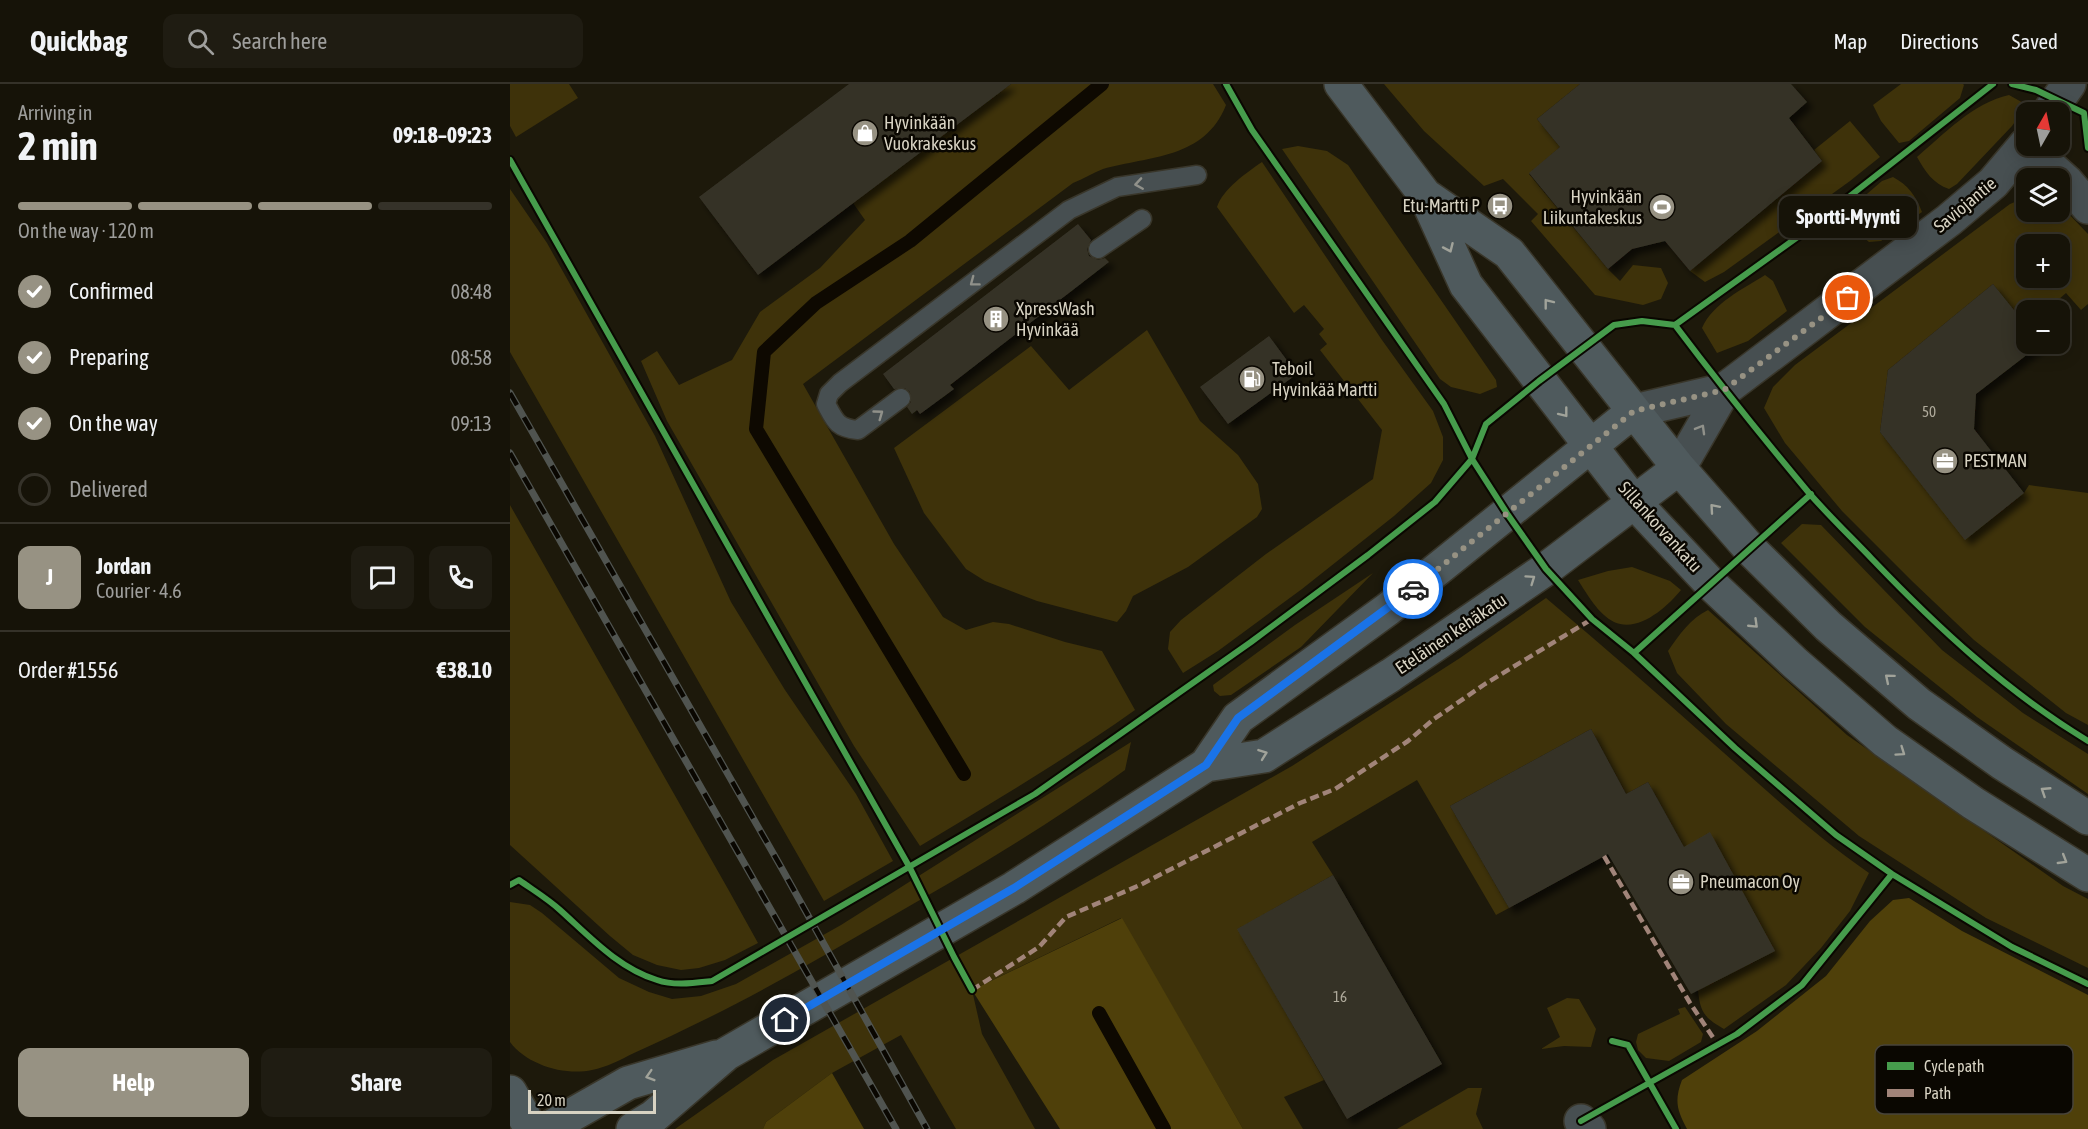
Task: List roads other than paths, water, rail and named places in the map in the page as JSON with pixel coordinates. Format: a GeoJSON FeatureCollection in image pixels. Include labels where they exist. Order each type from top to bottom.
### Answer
{"type":"FeatureCollection","features":[{"type":"Feature","properties":{"kind":"main road","name":"Sillankorvankatu"},"geometry":{"type":"LineString","coordinates":[[1341,84],[1425,195],[1466,285],[1634,502],[1711,584],[1795,663],[1885,741],[1973,803],[2088,875]]}},
{"type":"Feature","properties":{"kind":"main road","name":"Sillankorvankatu"},"geometry":{"type":"LineString","coordinates":[[1425,195],[1509,253],[1679,468],[1750,549],[1828,626],[1919,704],[2002,764],[2088,818]]}},
{"type":"Feature","properties":{"kind":"main road","name":"Eteläinen kehäkatu"},"geometry":{"type":"LineString","coordinates":[[633,1129],[653,1118],[726,1054],[1014,888],[1206,765],[1238,718],[1388,609],[1508,515],[1634,411]]}},
{"type":"Feature","properties":{"kind":"main road","name":"Eteläinen kehäkatu"},"geometry":{"type":"LineString","coordinates":[[1206,765],[1264,756],[1391,675],[1546,569],[1679,468]]}},
{"type":"Feature","properties":{"kind":"main road","name":"Eteläinen kehäkatu"},"geometry":{"type":"LineString","coordinates":[[547,1129],[628,1083],[726,1054]]}},
{"type":"Feature","properties":{"kind":"main road"},"geometry":{"type":"LineString","coordinates":[[510,1092],[531,1129]]}},
{"type":"Feature","properties":{"kind":"street"},"geometry":{"type":"LineString","coordinates":[[2056,102],[2069,84]]}},
{"type":"Feature","properties":{"kind":"street","name":"Saviojantie"},"geometry":{"type":"LineString","coordinates":[[1679,468],[1724,390],[1949,220],[1993,183],[2016,156]]}},
{"type":"Feature","properties":{"kind":"street"},"geometry":{"type":"LineString","coordinates":[[2038,156],[2067,182],[2088,207]]}},
{"type":"Feature","properties":{"kind":"street","name":"Saviojantie"},"geometry":{"type":"LineString","coordinates":[[1634,411],[1724,390]]}},
{"type":"Feature","properties":{"kind":"lane"},"geometry":{"type":"LineString","coordinates":[[901,398],[858,430],[846,429],[836,423],[826,404],[829,394],[840,383],[1069,210],[1117,187],[1197,175]]}},
{"type":"Feature","properties":{"kind":"lane"},"geometry":{"type":"LineString","coordinates":[[1098,249],[1142,219]]}},
{"type":"Feature","properties":{"kind":"waterway"},"geometry":{"type":"LineString","coordinates":[[964,774],[756,429],[764,352],[816,303],[910,241],[1102,84]]}},
{"type":"Feature","properties":{"kind":"waterway"},"geometry":{"type":"LineString","coordinates":[[1099,1013],[1164,1129]]}},
{"type":"Feature","properties":{"kind":"railway"},"geometry":{"type":"LineString","coordinates":[[510,393],[781,867],[927,1129]]}},
{"type":"Feature","properties":{"kind":"railway"},"geometry":{"type":"LineString","coordinates":[[510,453],[896,1129]]}},
{"type":"Feature","properties":{"kind":"place","name":"Hyvinkään Vuokrakeskus"},"geometry":{"type":"Point","coordinates":[865,133]}},
{"type":"Feature","properties":{"kind":"place","name":"Etu-Martti P"},"geometry":{"type":"Point","coordinates":[1500,206]}},
{"type":"Feature","properties":{"kind":"place","name":"Hyvinkään Liikuntakeskus"},"geometry":{"type":"Point","coordinates":[1662,207]}},
{"type":"Feature","properties":{"kind":"place","name":"Sportti-Myynti"},"geometry":{"type":"Point","coordinates":[1848,298]}},
{"type":"Feature","properties":{"kind":"place","name":"XpressWash Hyvinkää"},"geometry":{"type":"Point","coordinates":[996,319]}},
{"type":"Feature","properties":{"kind":"place","name":"Teboil Hyvinkää Martti"},"geometry":{"type":"Point","coordinates":[1252,379]}},
{"type":"Feature","properties":{"kind":"place","name":"PESTMAN"},"geometry":{"type":"Point","coordinates":[1945,461]}},
{"type":"Feature","properties":{"kind":"place","name":"Pneumacon Oy"},"geometry":{"type":"Point","coordinates":[1681,882]}}]}
